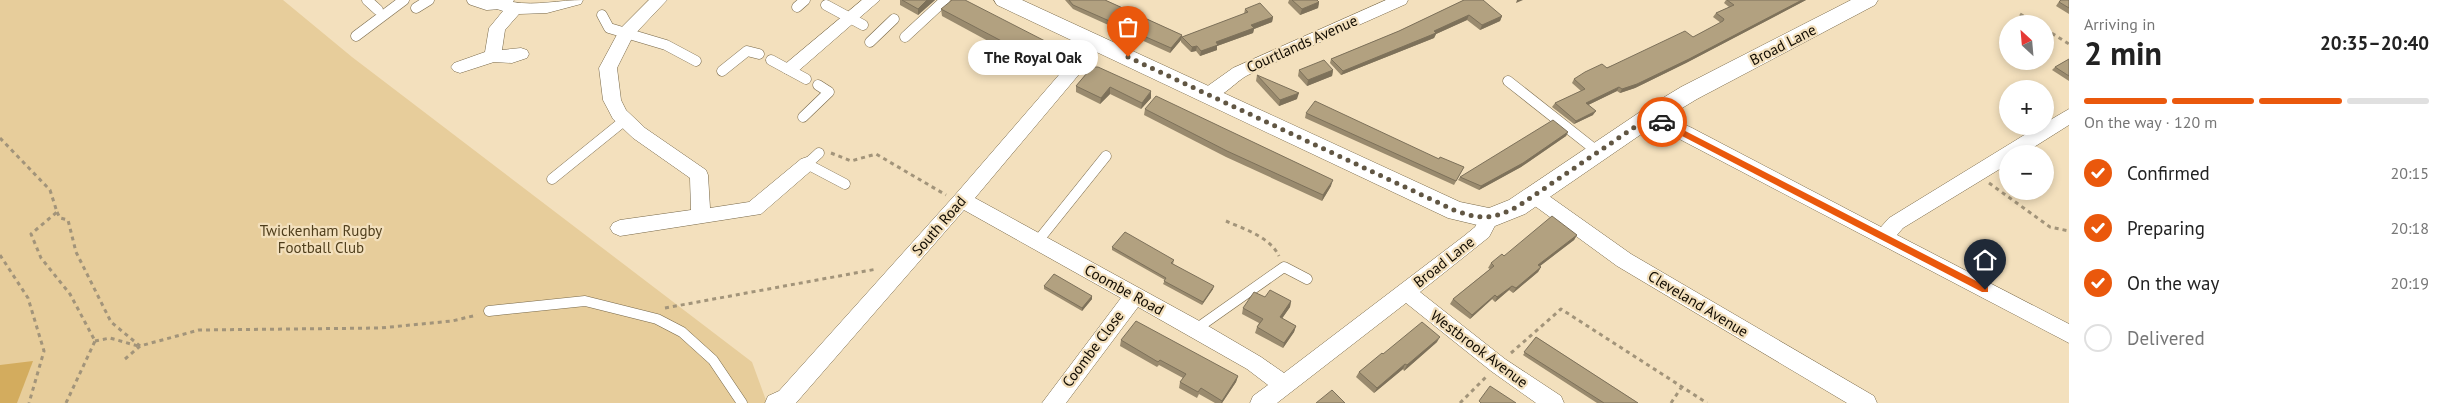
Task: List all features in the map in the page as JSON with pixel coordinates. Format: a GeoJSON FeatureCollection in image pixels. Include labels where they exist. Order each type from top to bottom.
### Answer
{"type":"FeatureCollection","features":[{"type":"Feature","properties":{"kind":"street"},"geometry":{"type":"LineString","coordinates":[[493,56],[497,28],[506,4],[549,9],[575,0]]}},
{"type":"Feature","properties":{"kind":"street"},"geometry":{"type":"LineString","coordinates":[[659,0],[626,33],[608,68],[612,100],[619,114],[638,133],[699,175],[701,217]]}},
{"type":"Feature","properties":{"kind":"street"},"geometry":{"type":"LineString","coordinates":[[790,70],[857,21],[872,0]]}},
{"type":"Feature","properties":{"kind":"street"},"geometry":{"type":"LineString","coordinates":[[1006,0],[1456,211],[1490,218]]}},
{"type":"Feature","properties":{"kind":"street","name":"Courtlands Avenue"},"geometry":{"type":"LineString","coordinates":[[1208,94],[1239,72],[1400,0]]}},
{"type":"Feature","properties":{"kind":"street","name":"Broad Lane"},"geometry":{"type":"LineString","coordinates":[[1260,403],[1478,237],[1490,218],[1512,210],[1535,196],[1651,116],[1689,93],[1868,0]]}},
{"type":"Feature","properties":{"kind":"street","name":"South Road"},"geometry":{"type":"LineString","coordinates":[[776,403],[787,398],[961,201],[1096,43]]}},
{"type":"Feature","properties":{"kind":"street"},"geometry":{"type":"LineString","coordinates":[[460,67],[493,56],[512,57],[521,54]]}},
{"type":"Feature","properties":{"kind":"street"},"geometry":{"type":"LineString","coordinates":[[1651,116],[2069,334]]}},
{"type":"Feature","properties":{"kind":"street"},"geometry":{"type":"LineString","coordinates":[[2022,145],[2069,116]]}},
{"type":"Feature","properties":{"kind":"street"},"geometry":{"type":"LineString","coordinates":[[620,228],[754,209],[813,158]]}},
{"type":"Feature","properties":{"kind":"street"},"geometry":{"type":"LineString","coordinates":[[1884,237],[1896,223],[1999,160]]}},
{"type":"Feature","properties":{"kind":"street","name":"Cleveland Avenue"},"geometry":{"type":"LineString","coordinates":[[1535,196],[1624,260],[1866,403]]}},
{"type":"Feature","properties":{"kind":"street","name":"Coombe Road"},"geometry":{"type":"LineString","coordinates":[[961,201],[1196,329],[1254,363],[1283,384]]}},
{"type":"Feature","properties":{"kind":"street","name":"Westbrook Avenue"},"geometry":{"type":"LineString","coordinates":[[1406,292],[1498,366],[1553,403]]}},
{"type":"Feature","properties":{"kind":"street","name":"Coombe Close"},"geometry":{"type":"LineString","coordinates":[[1053,403],[1134,296]]}},
{"type":"Feature","properties":{"kind":"lane"},"geometry":{"type":"LineString","coordinates":[[356,36],[404,0]]}},
{"type":"Feature","properties":{"kind":"lane"},"geometry":{"type":"LineString","coordinates":[[416,8],[429,0]]}},
{"type":"Feature","properties":{"kind":"lane"},"geometry":{"type":"LineString","coordinates":[[472,0],[487,5],[506,4]]}},
{"type":"Feature","properties":{"kind":"lane"},"geometry":{"type":"LineString","coordinates":[[797,7],[805,0]]}},
{"type":"Feature","properties":{"kind":"lane"},"geometry":{"type":"LineString","coordinates":[[905,37],[945,0]]}},
{"type":"Feature","properties":{"kind":"lane"},"geometry":{"type":"LineString","coordinates":[[370,1],[378,10]]}},
{"type":"Feature","properties":{"kind":"lane"},"geometry":{"type":"LineString","coordinates":[[826,6],[857,21]]}},
{"type":"Feature","properties":{"kind":"lane"},"geometry":{"type":"LineString","coordinates":[[602,15],[610,28],[666,45],[696,61]]}},
{"type":"Feature","properties":{"kind":"lane"},"geometry":{"type":"LineString","coordinates":[[870,42],[878,32],[894,19]]}},
{"type":"Feature","properties":{"kind":"lane"},"geometry":{"type":"LineString","coordinates":[[722,71],[747,51],[759,54]]}},
{"type":"Feature","properties":{"kind":"lane"},"geometry":{"type":"LineString","coordinates":[[771,60],[806,78]]}},
{"type":"Feature","properties":{"kind":"lane"},"geometry":{"type":"LineString","coordinates":[[1508,81],[1598,152]]}},
{"type":"Feature","properties":{"kind":"lane"},"geometry":{"type":"LineString","coordinates":[[803,117],[829,92],[818,85]]}},
{"type":"Feature","properties":{"kind":"lane"},"geometry":{"type":"LineString","coordinates":[[552,179],[625,120]]}},
{"type":"Feature","properties":{"kind":"lane"},"geometry":{"type":"LineString","coordinates":[[1037,242],[1106,156]]}},
{"type":"Feature","properties":{"kind":"lane"},"geometry":{"type":"LineString","coordinates":[[813,158],[845,184]]}},
{"type":"Feature","properties":{"kind":"lane"},"geometry":{"type":"LineString","coordinates":[[1196,329],[1284,267],[1307,279]]}},
{"type":"Feature","properties":{"kind":"lane"},"geometry":{"type":"LineString","coordinates":[[489,311],[585,301],[657,319],[682,332],[713,360],[742,403]]}},
{"type":"Feature","properties":{"kind":"path"},"geometry":{"type":"LineString","coordinates":[[2054,35],[2069,44]]}},
{"type":"Feature","properties":{"kind":"path"},"geometry":{"type":"LineString","coordinates":[[0,138],[50,190],[60,218],[68,220],[76,252],[111,322],[140,346]]}},
{"type":"Feature","properties":{"kind":"path"},"geometry":{"type":"LineString","coordinates":[[813,158],[827,156],[831,153],[851,160],[876,154],[961,201]]}},
{"type":"Feature","properties":{"kind":"path"},"geometry":{"type":"LineString","coordinates":[[1977,174],[2050,227],[2069,231]]}},
{"type":"Feature","properties":{"kind":"path"},"geometry":{"type":"LineString","coordinates":[[57,212],[30,234],[41,258],[70,294],[95,341]]}},
{"type":"Feature","properties":{"kind":"path"},"geometry":{"type":"LineString","coordinates":[[1226,220],[1278,250]]}},
{"type":"Feature","properties":{"kind":"path"},"geometry":{"type":"LineString","coordinates":[[0,255],[28,298],[44,351],[29,403]]}},
{"type":"Feature","properties":{"kind":"path"},"geometry":{"type":"LineString","coordinates":[[663,308],[905,264]]}},
{"type":"Feature","properties":{"kind":"path"},"geometry":{"type":"LineString","coordinates":[[1460,403],[1561,309],[1706,403]]}},
{"type":"Feature","properties":{"kind":"path"},"geometry":{"type":"LineString","coordinates":[[125,359],[140,346],[199,330],[380,328],[452,321],[489,311]]}},
{"type":"Feature","properties":{"kind":"path"},"geometry":{"type":"LineString","coordinates":[[95,341],[110,338],[140,346]]}},
{"type":"Feature","properties":{"kind":"path"},"geometry":{"type":"LineString","coordinates":[[66,403],[95,341]]}},
{"type":"Feature","properties":{"kind":"path"},"geometry":{"type":"LineString","coordinates":[[1671,403],[1681,388]]}},
{"type":"Feature","properties":{"kind":"green space","name":"Twickenham Rugby Football Club"},"geometry":{"type":"Polygon","coordinates":[[[0,0],[283,0],[352,57],[752,362],[767,403],[0,403],[0,0]]]}},
{"type":"Feature","properties":{"kind":"shaded area"},"geometry":{"type":"Polygon","coordinates":[[[33,361],[17,403],[0,403],[0,365],[33,361]]]}},
{"type":"Feature","properties":{"kind":"building"},"geometry":{"type":"Polygon","coordinates":[[[902,0],[927,0],[918,9],[902,0]]]}},
{"type":"Feature","properties":{"kind":"building"},"geometry":{"type":"Polygon","coordinates":[[[952,0],[965,0],[1045,41],[1042,44],[1059,52],[1047,65],[941,9],[952,0]]]}},
{"type":"Feature","properties":{"kind":"building"},"geometry":{"type":"Polygon","coordinates":[[[1069,0],[1105,0],[1182,35],[1171,48],[1073,5],[1069,0]]]}},
{"type":"Feature","properties":{"kind":"building"},"geometry":{"type":"Polygon","coordinates":[[[1292,0],[1317,0],[1319,2],[1302,9],[1292,0]]]}},
{"type":"Feature","properties":{"kind":"building"},"geometry":{"type":"Polygon","coordinates":[[[1464,0],[1483,0],[1502,16],[1482,25],[1469,15],[1434,31],[1436,33],[1343,71],[1331,59],[1399,31],[1464,0]]]}},
{"type":"Feature","properties":{"kind":"building"},"geometry":{"type":"Polygon","coordinates":[[[1727,0],[1802,0],[1637,84],[1622,89],[1619,87],[1586,103],[1596,111],[1576,121],[1555,103],[1585,89],[1574,79],[1585,72],[1602,64],[1607,68],[1685,31],[1693,37],[1723,21],[1724,19],[1716,13],[1734,5],[1727,0]]]}},
{"type":"Feature","properties":{"kind":"building"},"geometry":{"type":"Polygon","coordinates":[[[2061,0],[2069,0],[2069,8],[2059,2],[2061,0]]]}},
{"type":"Feature","properties":{"kind":"building"},"geometry":{"type":"Polygon","coordinates":[[[1260,3],[1273,17],[1251,25],[1254,28],[1216,42],[1218,45],[1201,51],[1197,46],[1192,47],[1182,37],[1248,12],[1245,9],[1260,3]]]}},
{"type":"Feature","properties":{"kind":"building"},"geometry":{"type":"Polygon","coordinates":[[[2069,59],[2069,76],[2055,67],[2069,59]]]}},
{"type":"Feature","properties":{"kind":"building"},"geometry":{"type":"Polygon","coordinates":[[[1324,60],[1333,70],[1308,80],[1299,70],[1324,60]]]}},
{"type":"Feature","properties":{"kind":"building"},"geometry":{"type":"Polygon","coordinates":[[[1092,67],[1098,67],[1151,91],[1142,103],[1110,87],[1101,98],[1076,86],[1092,67]]]}},
{"type":"Feature","properties":{"kind":"building"},"geometry":{"type":"Polygon","coordinates":[[[1257,75],[1299,93],[1280,100],[1257,75]]]}},
{"type":"Feature","properties":{"kind":"building"},"geometry":{"type":"Polygon","coordinates":[[[1156,96],[1333,180],[1323,195],[1227,151],[1145,109],[1156,96]]]}},
{"type":"Feature","properties":{"kind":"building"},"geometry":{"type":"Polygon","coordinates":[[[1315,101],[1439,159],[1440,157],[1464,167],[1456,181],[1306,113],[1315,101]]]}},
{"type":"Feature","properties":{"kind":"building"},"geometry":{"type":"Polygon","coordinates":[[[1553,120],[1568,132],[1523,163],[1481,186],[1460,177],[1553,120]]]}},
{"type":"Feature","properties":{"kind":"building"},"geometry":{"type":"Polygon","coordinates":[[[1552,216],[1577,235],[1538,265],[1541,267],[1516,288],[1512,286],[1497,297],[1495,295],[1472,315],[1453,299],[1494,266],[1491,263],[1502,254],[1504,256],[1552,216]]]}},
{"type":"Feature","properties":{"kind":"building"},"geometry":{"type":"Polygon","coordinates":[[[1125,232],[1174,260],[1171,263],[1214,286],[1203,302],[1164,281],[1166,278],[1112,247],[1125,232]]]}},
{"type":"Feature","properties":{"kind":"building"},"geometry":{"type":"Polygon","coordinates":[[[1054,274],[1092,296],[1082,308],[1044,286],[1054,274]]]}},
{"type":"Feature","properties":{"kind":"building"},"geometry":{"type":"Polygon","coordinates":[[[1270,290],[1291,301],[1280,317],[1296,326],[1284,343],[1257,327],[1263,319],[1243,308],[1254,292],[1265,297],[1270,290]]]}},
{"type":"Feature","properties":{"kind":"building"},"geometry":{"type":"Polygon","coordinates":[[[1136,321],[1238,376],[1222,401],[1201,388],[1198,392],[1180,382],[1186,374],[1160,360],[1158,362],[1121,340],[1136,321]]]}},
{"type":"Feature","properties":{"kind":"building"},"geometry":{"type":"Polygon","coordinates":[[[1422,322],[1440,337],[1407,365],[1405,364],[1377,388],[1359,372],[1383,354],[1422,322]]]}},
{"type":"Feature","properties":{"kind":"building"},"geometry":{"type":"Polygon","coordinates":[[[1536,337],[1638,403],[1604,403],[1524,352],[1536,337]]]}},
{"type":"Feature","properties":{"kind":"building"},"geometry":{"type":"Polygon","coordinates":[[[1490,386],[1516,403],[1481,403],[1479,401],[1490,386]]]}},
{"type":"Feature","properties":{"kind":"building"},"geometry":{"type":"Polygon","coordinates":[[[1332,390],[1345,403],[1316,403],[1332,390]]]}},
{"type":"Feature","properties":{"kind":"way so far"},"geometry":{"type":"LineString","coordinates":[[1128,57],[1416,193],[1456,211],[1483,218],[1498,216],[1517,207],[1651,116],[1662,122]]}},
{"type":"Feature","properties":{"kind":"place","name":"The Royal Oak"},"geometry":{"type":"Point","coordinates":[1128,57]}},
{"type":"Feature","properties":{"kind":"route"},"geometry":{"type":"LineString","coordinates":[[1662,122],[1985,290]]}}]}
